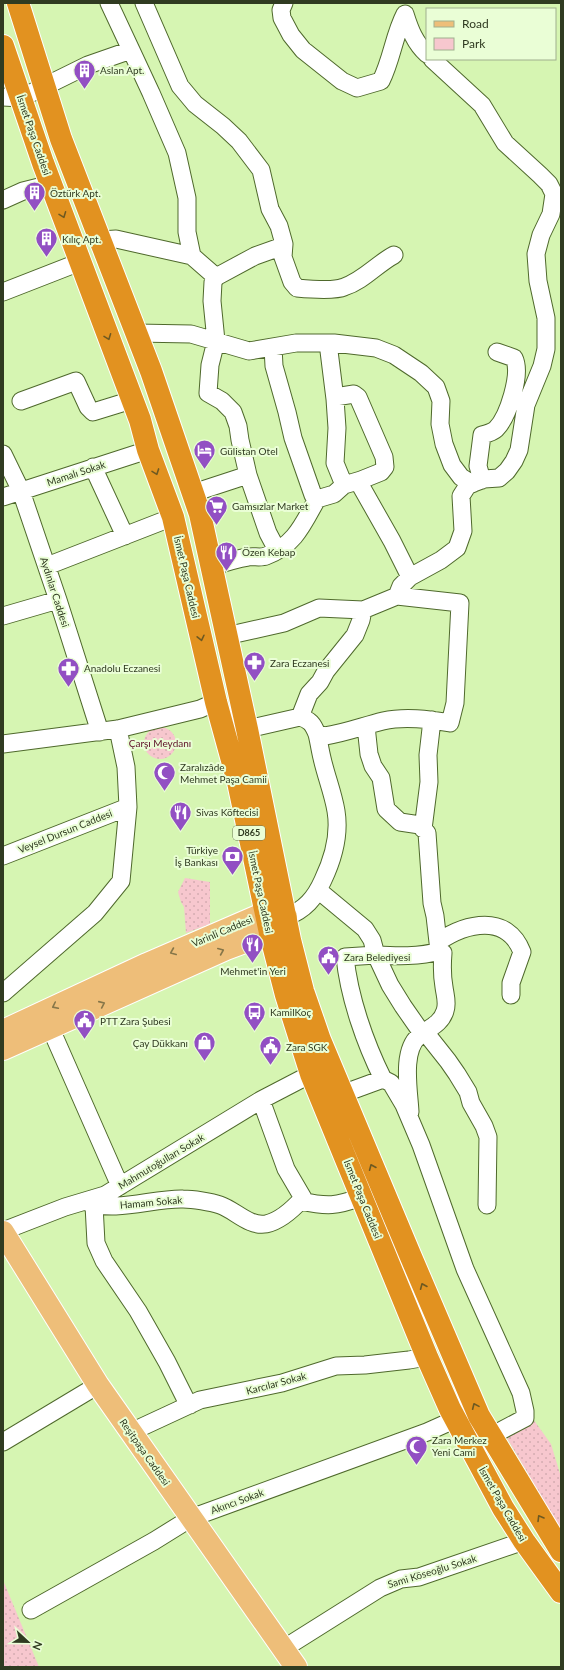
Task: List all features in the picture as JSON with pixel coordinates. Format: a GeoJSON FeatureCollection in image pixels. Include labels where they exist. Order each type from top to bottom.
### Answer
{"type":"FeatureCollection","features":[{"type":"Feature","properties":{"kind":"highway","name":"İsmet Paşa Caddesi"},"geometry":{"type":"LineString","coordinates":[[18,3],[61,139],[151,371],[200,514],[247,729],[286,995],[311,1074],[427,1357],[456,1420],[503,1508],[524,1541],[561,1592]]}},
{"type":"Feature","properties":{"kind":"highway","name":"İsmet Paşa Caddesi"},"geometry":{"type":"LineString","coordinates":[[3,46],[12,98],[51,184],[132,400],[148,450],[173,517],[216,702],[274,921],[303,990],[320,1040],[342,1094],[479,1416],[561,1551]]}},
{"type":"Feature","properties":{"kind":"main road","name":"Varinli Caddesi"},"geometry":{"type":"LineString","coordinates":[[3,1049],[226,949],[274,921]]}},
{"type":"Feature","properties":{"kind":"main road","name":"Varinli Caddesi"},"geometry":{"type":"LineString","coordinates":[[3,1031],[140,967],[274,921]]}},
{"type":"Feature","properties":{"kind":"main road","name":"Reşitpaşa Caddesi"},"geometry":{"type":"LineString","coordinates":[[3,1232],[98,1385],[296,1667]]}},
{"type":"Feature","properties":{"kind":"street"},"geometry":{"type":"LineString","coordinates":[[109,3],[177,153],[187,198],[188,232],[192,256]]}},
{"type":"Feature","properties":{"kind":"street"},"geometry":{"type":"LineString","coordinates":[[144,3],[180,86],[195,104],[223,126],[239,142],[261,170],[270,209],[279,226],[284,246],[283,257],[292,282],[297,288],[344,288],[364,277],[384,260],[394,255]]}},
{"type":"Feature","properties":{"kind":"street"},"geometry":{"type":"LineString","coordinates":[[284,3],[281,10],[282,18],[291,35],[303,50],[342,81],[357,88],[381,80],[405,14],[410,31],[426,53]]}},
{"type":"Feature","properties":{"kind":"street"},"geometry":{"type":"LineString","coordinates":[[12,98],[45,87],[88,65],[130,50]]}},
{"type":"Feature","properties":{"kind":"street"},"geometry":{"type":"LineString","coordinates":[[397,596],[401,586],[410,577],[441,560],[457,548],[463,531],[461,496],[468,485],[499,478],[507,471],[514,461],[519,450],[526,405],[546,356],[546,318],[538,281],[536,254],[541,235],[551,214],[554,194],[549,184],[505,143],[482,105],[433,60]]}},
{"type":"Feature","properties":{"kind":"street"},"geometry":{"type":"LineString","coordinates":[[3,200],[23,191],[51,184]]}},
{"type":"Feature","properties":{"kind":"street"},"geometry":{"type":"LineString","coordinates":[[101,240],[116,239],[192,256],[216,277]]}},
{"type":"Feature","properties":{"kind":"street"},"geometry":{"type":"LineString","coordinates":[[277,550],[268,533],[248,475],[238,426],[233,412],[222,401],[208,393],[210,365],[216,342],[212,301],[212,282],[216,277],[255,256],[284,246]]}},
{"type":"Feature","properties":{"kind":"street"},"geometry":{"type":"LineString","coordinates":[[3,292],[80,262]]}},
{"type":"Feature","properties":{"kind":"street"},"geometry":{"type":"LineString","coordinates":[[136,333],[191,334],[249,351],[296,343],[328,343],[376,348],[394,355],[421,373],[436,387],[441,401],[440,424],[444,444],[452,465],[461,477],[477,482]]}},
{"type":"Feature","properties":{"kind":"street"},"geometry":{"type":"LineString","coordinates":[[328,343],[337,428],[335,463],[392,541],[410,577]]}},
{"type":"Feature","properties":{"kind":"street"},"geometry":{"type":"LineString","coordinates":[[273,347],[274,366],[288,412],[293,438],[313,496],[317,499]]}},
{"type":"Feature","properties":{"kind":"street"},"geometry":{"type":"LineString","coordinates":[[477,482],[482,436],[495,430],[505,417],[515,382],[517,362],[514,358],[497,352]]}},
{"type":"Feature","properties":{"kind":"street"},"geometry":{"type":"LineString","coordinates":[[21,401],[76,380],[88,408],[93,412],[132,400]]}},
{"type":"Feature","properties":{"kind":"street"},"geometry":{"type":"LineString","coordinates":[[212,567],[248,557],[266,556],[277,550],[298,534],[317,499],[334,494],[351,483],[381,472],[385,467],[384,457],[358,397],[354,394],[335,398]]}},
{"type":"Feature","properties":{"kind":"street","name":"Mamalı Sokak"},"geometry":{"type":"LineString","coordinates":[[3,497],[148,450]]}},
{"type":"Feature","properties":{"kind":"street","name":"Aydınlar Caddesi"},"geometry":{"type":"LineString","coordinates":[[3,454],[21,491],[47,566],[100,732]]}},
{"type":"Feature","properties":{"kind":"street"},"geometry":{"type":"LineString","coordinates":[[93,467],[125,536]]}},
{"type":"Feature","properties":{"kind":"street"},"geometry":{"type":"LineString","coordinates":[[193,494],[248,475]]}},
{"type":"Feature","properties":{"kind":"street"},"geometry":{"type":"LineString","coordinates":[[47,566],[173,517]]}},
{"type":"Feature","properties":{"kind":"street"},"geometry":{"type":"LineString","coordinates":[[226,636],[284,623],[319,608],[363,610],[397,596],[460,603],[455,703],[450,724],[432,720],[406,718],[383,721],[331,735],[325,736],[317,734]]}},
{"type":"Feature","properties":{"kind":"street"},"geometry":{"type":"LineString","coordinates":[[3,616],[58,600]]}},
{"type":"Feature","properties":{"kind":"street"},"geometry":{"type":"LineString","coordinates":[[300,717],[309,694],[320,682],[326,671],[355,635],[363,610]]}},
{"type":"Feature","properties":{"kind":"street"},"geometry":{"type":"LineString","coordinates":[[3,744],[118,729],[200,709],[216,702]]}},
{"type":"Feature","properties":{"kind":"street"},"geometry":{"type":"LineString","coordinates":[[247,729],[300,717],[312,723],[317,734],[336,812],[337,823],[332,859],[318,890],[310,903],[296,913],[274,921]]}},
{"type":"Feature","properties":{"kind":"street"},"geometry":{"type":"LineString","coordinates":[[423,829],[429,782],[428,755],[432,720]]}},
{"type":"Feature","properties":{"kind":"street"},"geometry":{"type":"LineString","coordinates":[[366,726],[369,754],[373,766],[381,778],[386,809],[400,822],[420,825],[427,833],[432,903],[438,946],[443,953],[442,969],[446,1009],[443,1018],[418,1037],[413,1044],[408,1058],[410,1120]]}},
{"type":"Feature","properties":{"kind":"street"},"geometry":{"type":"LineString","coordinates":[[3,993],[95,913],[121,881],[128,807],[126,767],[118,729]]}},
{"type":"Feature","properties":{"kind":"street","name":"Veysel Dursun Caddesi"},"geometry":{"type":"LineString","coordinates":[[3,856],[128,807]]}},
{"type":"Feature","properties":{"kind":"street"},"geometry":{"type":"LineString","coordinates":[[318,890],[365,929],[372,940],[376,955],[390,985],[403,1006],[448,1061],[468,1092],[470,1103],[484,1126],[488,1137],[487,1205]]}},
{"type":"Feature","properties":{"kind":"street"},"geometry":{"type":"LineString","coordinates":[[491,1436],[525,1418],[521,1393],[465,1269],[437,1189],[404,1105],[391,1083],[382,1079],[375,1065],[352,995],[345,957],[432,953],[448,935],[480,925],[499,927],[518,943],[522,952],[511,983],[511,995]]}},
{"type":"Feature","properties":{"kind":"street"},"geometry":{"type":"LineString","coordinates":[[50,1027],[120,1186]]}},
{"type":"Feature","properties":{"kind":"street","name":"Mahmutoğulları Sokak"},"geometry":{"type":"LineString","coordinates":[[3,1232],[89,1203],[105,1195],[261,1100],[311,1074]]}},
{"type":"Feature","properties":{"kind":"street"},"geometry":{"type":"LineString","coordinates":[[342,1094],[382,1079]]}},
{"type":"Feature","properties":{"kind":"street"},"geometry":{"type":"LineString","coordinates":[[261,1100],[286,1169],[303,1198],[301,1200],[315,1204],[339,1205],[362,1197]]}},
{"type":"Feature","properties":{"kind":"street","name":"Hamam Sokak"},"geometry":{"type":"LineString","coordinates":[[89,1203],[123,1206],[184,1199],[219,1204],[256,1224],[267,1224],[291,1211],[301,1200]]}},
{"type":"Feature","properties":{"kind":"street"},"geometry":{"type":"LineString","coordinates":[[89,1203],[96,1243],[104,1261],[142,1318],[190,1405]]}},
{"type":"Feature","properties":{"kind":"street","name":"Karcılar Sokak"},"geometry":{"type":"LineString","coordinates":[[131,1432],[200,1400],[282,1383],[336,1366],[365,1365],[427,1357]]}},
{"type":"Feature","properties":{"kind":"street"},"geometry":{"type":"LineString","coordinates":[[3,1442],[98,1385]]}},
{"type":"Feature","properties":{"kind":"street","name":"Akıncı Sokak"},"geometry":{"type":"LineString","coordinates":[[31,1610],[191,1518],[456,1420]]}},
{"type":"Feature","properties":{"kind":"street","name":"Sami Köseoğlu Sokak"},"geometry":{"type":"LineString","coordinates":[[283,1648],[380,1588],[400,1579],[419,1577],[524,1541]]}},
{"type":"Feature","properties":{"kind":"green space","name":"Çarşı Meydanı"},"geometry":{"type":"Polygon","coordinates":[[[157,727],[163,727],[173,734],[176,743],[175,749],[169,756],[163,759],[157,759],[147,752],[144,746],[144,740],[151,730],[157,727]]]}},
{"type":"Feature","properties":{"kind":"green space"},"geometry":{"type":"Polygon","coordinates":[[[185,878],[210,882],[210,924],[186,933],[184,907],[178,892],[185,878]]]}},
{"type":"Feature","properties":{"kind":"green space"},"geometry":{"type":"Polygon","coordinates":[[[533,1419],[551,1444],[561,1477],[561,1525],[559,1526],[507,1438],[533,1419]]]}},
{"type":"Feature","properties":{"kind":"green space"},"geometry":{"type":"Polygon","coordinates":[[[3,1580],[39,1667],[3,1667],[3,1580]]]}},
{"type":"Feature","properties":{"kind":"place","name":"Aslan Apt."},"geometry":{"type":"Point","coordinates":[84,90]}},
{"type":"Feature","properties":{"kind":"place","name":"Öztürk Apt."},"geometry":{"type":"Point","coordinates":[35,212]}},
{"type":"Feature","properties":{"kind":"place","name":"Kılıç Apt."},"geometry":{"type":"Point","coordinates":[46,258]}},
{"type":"Feature","properties":{"kind":"place","name":"Gülistan Otel"},"geometry":{"type":"Point","coordinates":[204,470]}},
{"type":"Feature","properties":{"kind":"place","name":"Gamsızlar Market"},"geometry":{"type":"Point","coordinates":[217,526]}},
{"type":"Feature","properties":{"kind":"place","name":"Özen Kebap"},"geometry":{"type":"Point","coordinates":[226,572]}},
{"type":"Feature","properties":{"kind":"place","name":"Zara Eczanesi"},"geometry":{"type":"Point","coordinates":[255,682]}},
{"type":"Feature","properties":{"kind":"place","name":"Anadolu Eczanesi"},"geometry":{"type":"Point","coordinates":[68,688]}},
{"type":"Feature","properties":{"kind":"place","name":"Zaralızâde Mehmet Paşa Camii"},"geometry":{"type":"Point","coordinates":[165,792]}},
{"type":"Feature","properties":{"kind":"place","name":"Sivas Köftecisi"},"geometry":{"type":"Point","coordinates":[181,832]}},
{"type":"Feature","properties":{"kind":"place","name":"Türkiye İş Bankası"},"geometry":{"type":"Point","coordinates":[233,876]}},
{"type":"Feature","properties":{"kind":"place","name":"Mehmet'in Yeri"},"geometry":{"type":"Point","coordinates":[253,964]}},
{"type":"Feature","properties":{"kind":"place","name":"Zara Belediyesi"},"geometry":{"type":"Point","coordinates":[328,976]}},
{"type":"Feature","properties":{"kind":"place","name":"KamilKoç"},"geometry":{"type":"Point","coordinates":[255,1032]}},
{"type":"Feature","properties":{"kind":"place","name":"PTT Zara Şubesi"},"geometry":{"type":"Point","coordinates":[84,1040]}},
{"type":"Feature","properties":{"kind":"place","name":"Çay Dükkanı"},"geometry":{"type":"Point","coordinates":[204,1062]}},
{"type":"Feature","properties":{"kind":"place","name":"Zara SGK"},"geometry":{"type":"Point","coordinates":[271,1066]}},
{"type":"Feature","properties":{"kind":"place","name":"Zara Merkez Yeni Cami"},"geometry":{"type":"Point","coordinates":[417,1466]}}]}
